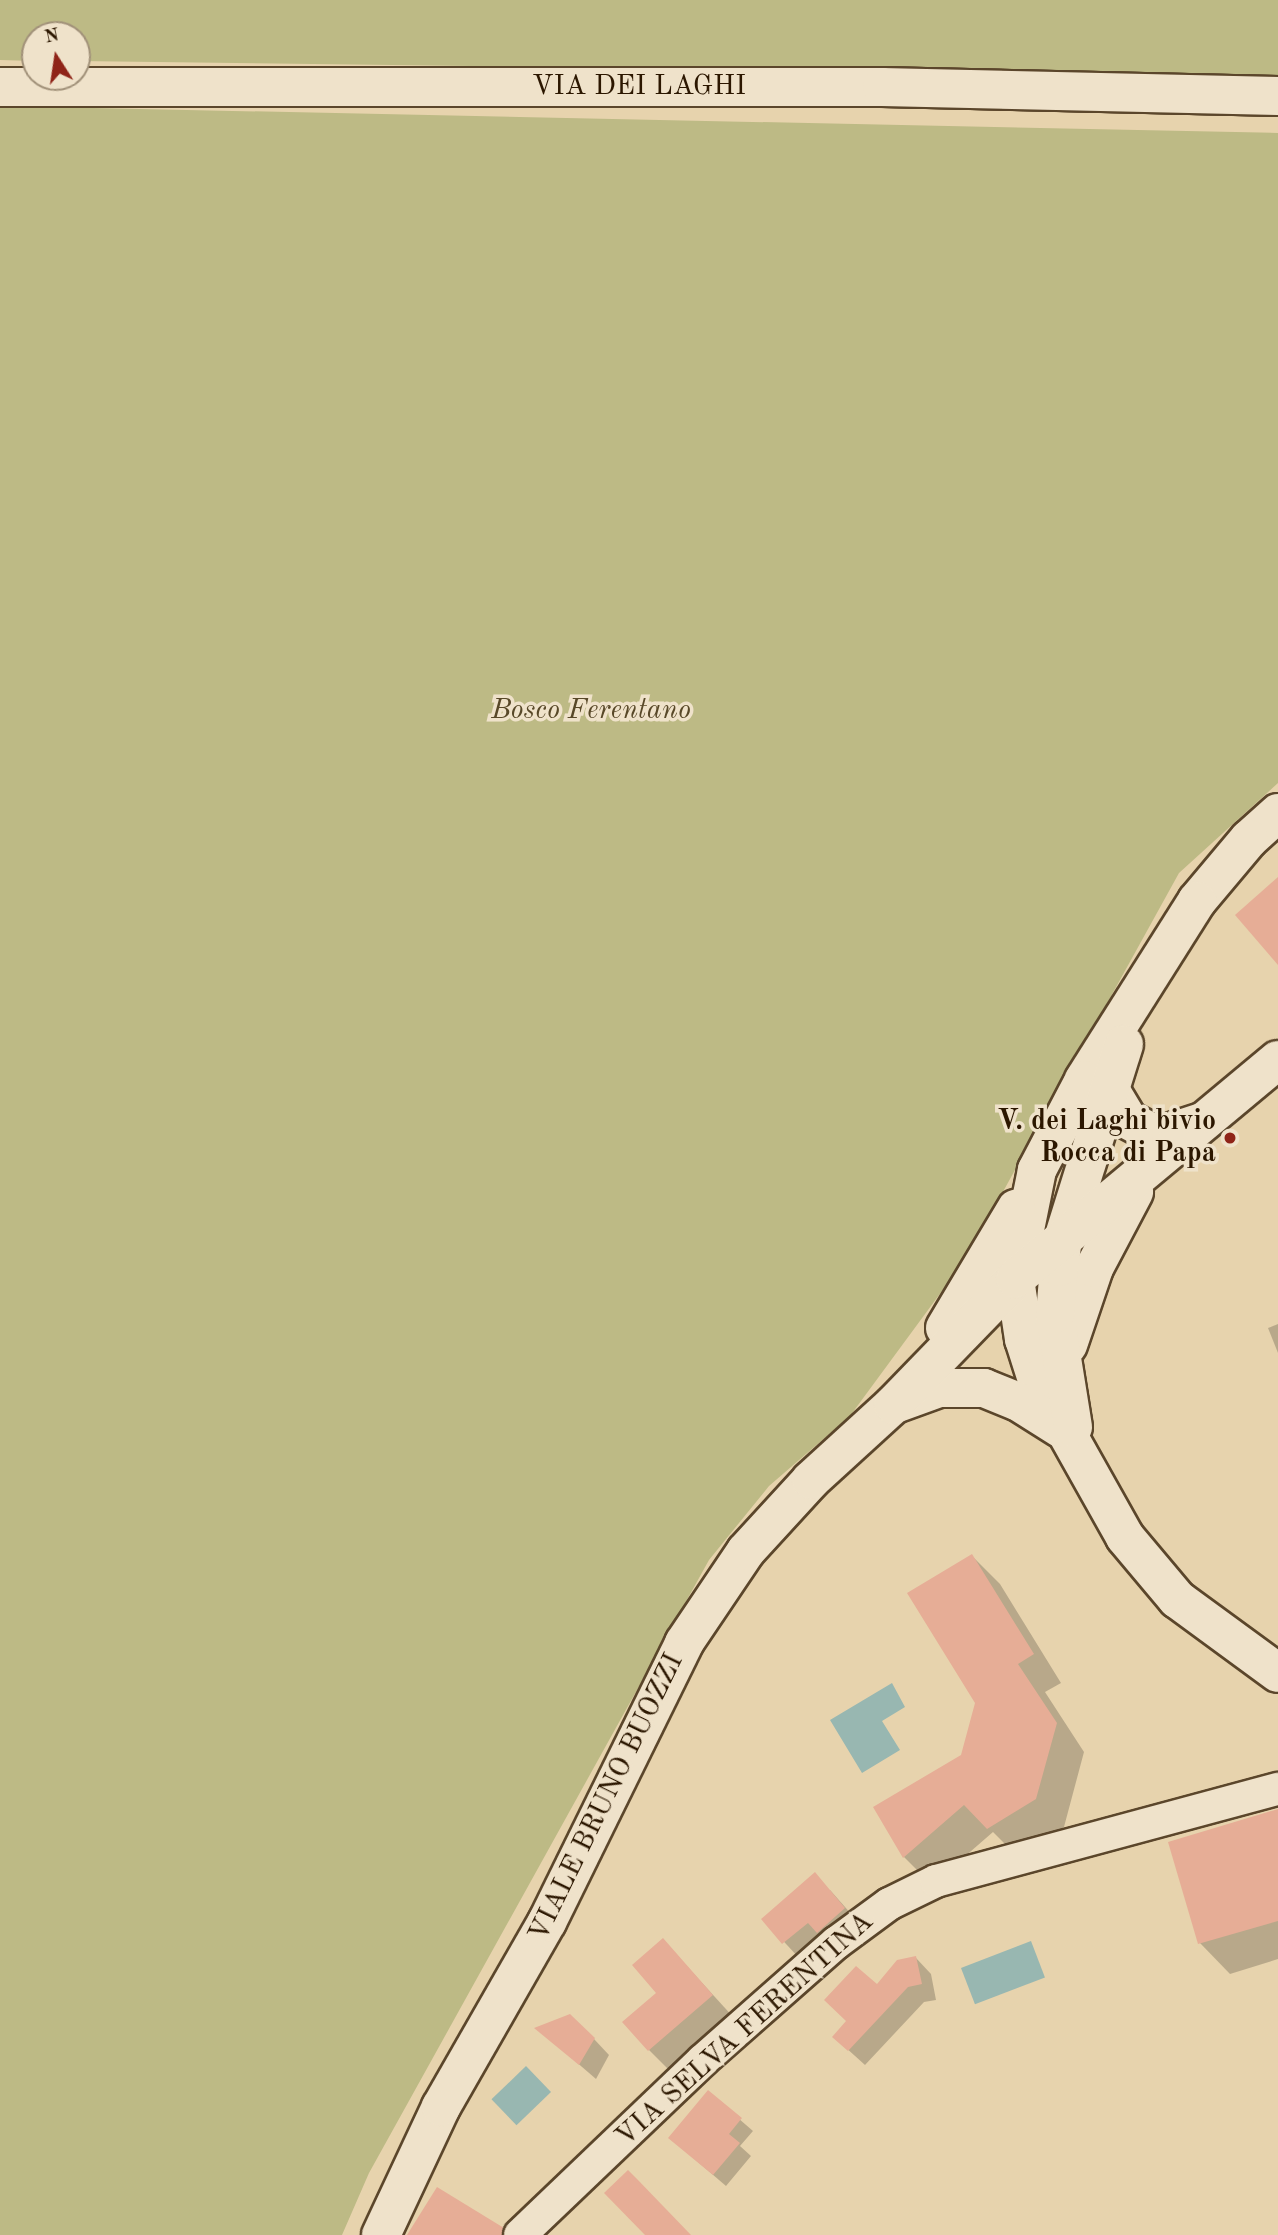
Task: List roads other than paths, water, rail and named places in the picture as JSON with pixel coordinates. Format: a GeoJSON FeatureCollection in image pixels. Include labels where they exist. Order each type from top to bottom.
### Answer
{"type":"FeatureCollection","features":[{"type":"Feature","properties":{"kind":"main road","name":"VIA DEI LAGHI"},"geometry":{"type":"LineString","coordinates":[[0,87],[882,87],[1278,96]]}},
{"type":"Feature","properties":{"kind":"main road"},"geometry":{"type":"LineString","coordinates":[[893,1405],[983,1269],[1150,970],[1214,879],[1278,813]]}},
{"type":"Feature","properties":{"kind":"main road"},"geometry":{"type":"LineString","coordinates":[[1070,1443],[1064,1371],[1055,1314],[1063,1238],[1109,1088],[1150,970]]}},
{"type":"Feature","properties":{"kind":"main road"},"geometry":{"type":"LineString","coordinates":[[893,1405],[1015,1279],[1278,1060]]}},
{"type":"Feature","properties":{"kind":"main road"},"geometry":{"type":"LineString","coordinates":[[1109,1088],[1128,1120],[1151,1132],[1182,1130],[1204,1121]]}},
{"type":"Feature","properties":{"kind":"main road"},"geometry":{"type":"LineString","coordinates":[[1037,1170],[1015,1279],[1026,1352],[1070,1443],[1125,1537],[1164,1585],[1208,1626],[1278,1673]]}},
{"type":"Feature","properties":{"kind":"main road"},"geometry":{"type":"LineString","coordinates":[[1064,1371],[1073,1322],[1094,1268],[1146,1171]]}},
{"type":"Feature","properties":{"kind":"main road"},"geometry":{"type":"LineString","coordinates":[[893,1405],[939,1388],[984,1388],[1017,1401],[1070,1443]]}},
{"type":"Feature","properties":{"kind":"main road","name":"VIALE BRUNO BUOZZI"},"geometry":{"type":"LineString","coordinates":[[382,2235],[436,2117],[548,1922],[698,1620],[777,1516],[893,1405]]}},
{"type":"Feature","properties":{"kind":"street","name":"VIA SELVA FERENTINA"},"geometry":{"type":"LineString","coordinates":[[520,2235],[702,2060],[836,1943],[889,1904],[936,1881],[1278,1789]]}},
{"type":"Feature","properties":{"kind":"water"},"geometry":{"type":"Polygon","coordinates":[[[892,1683],[905,1707],[882,1721],[900,1750],[862,1773],[830,1720],[892,1683]]]}},
{"type":"Feature","properties":{"kind":"water"},"geometry":{"type":"Polygon","coordinates":[[[1031,1941],[1045,1977],[975,2004],[961,1968],[1031,1941]]]}},
{"type":"Feature","properties":{"kind":"water"},"geometry":{"type":"Polygon","coordinates":[[[526,2066],[551,2092],[516,2125],[491,2099],[526,2066]]]}},
{"type":"Feature","properties":{"kind":"place","name":"V. dei Laghi bivio Rocca di Papa"},"geometry":{"type":"Point","coordinates":[1230,1138]}},
{"type":"Feature","properties":{"kind":"park label","name":"Bosco Ferentano"},"geometry":{"type":"Point","coordinates":[591,711]}}]}
